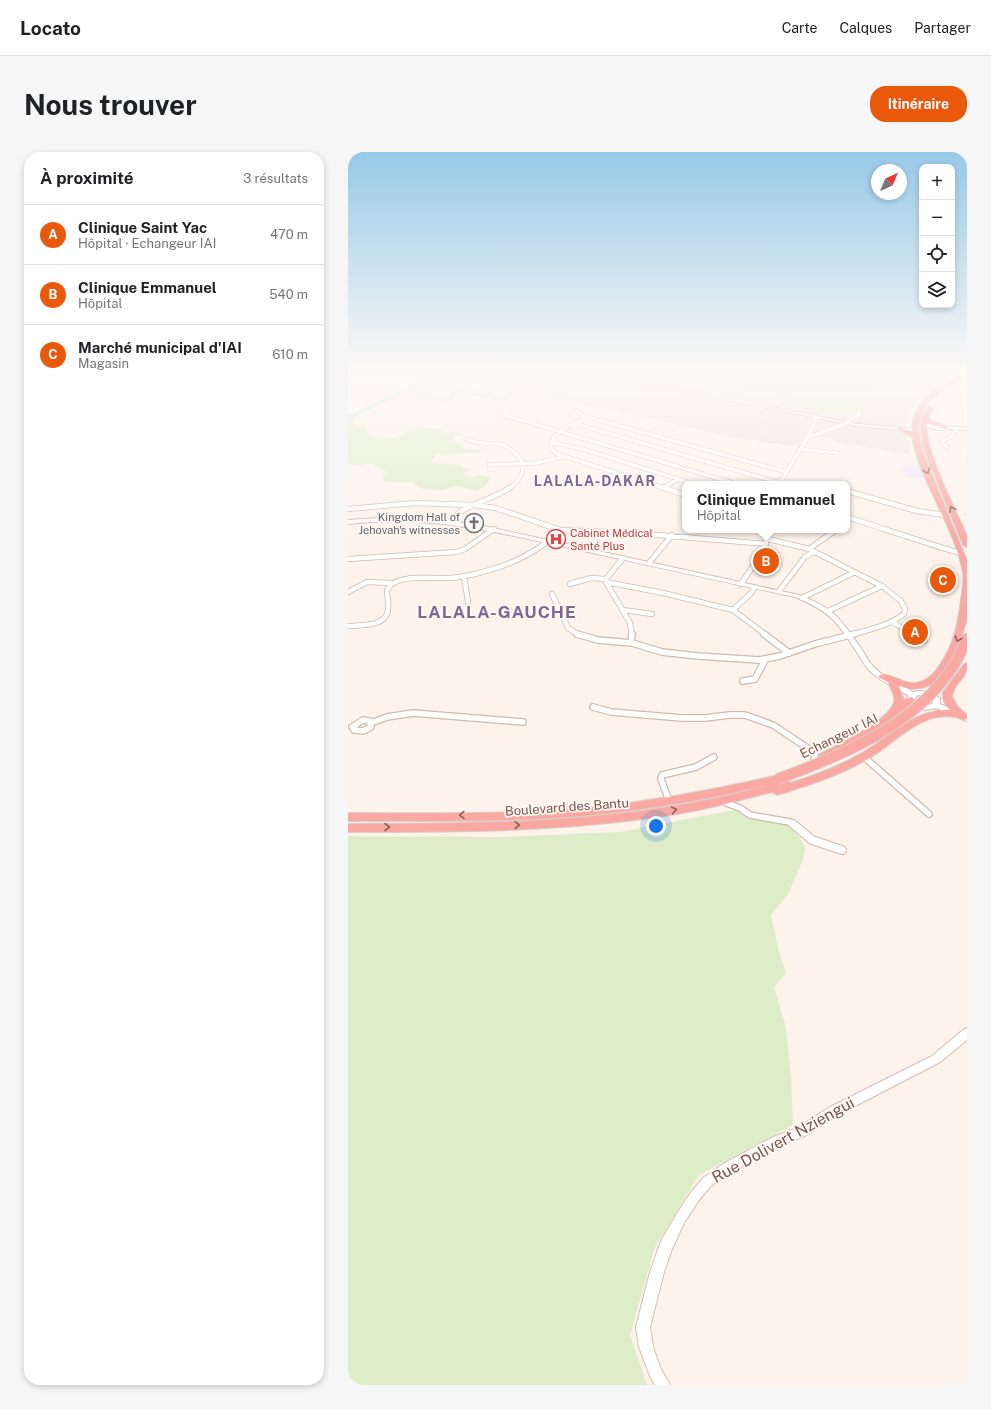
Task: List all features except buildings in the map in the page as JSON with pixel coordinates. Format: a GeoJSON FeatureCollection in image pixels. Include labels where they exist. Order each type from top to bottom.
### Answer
{"type":"FeatureCollection","features":[{"type":"Feature","properties":{"kind":"highway"},"geometry":{"type":"LineString","coordinates":[[718,797],[814,760],[853,741],[893,714],[930,682],[948,660],[959,637],[966,600],[967,574],[926,468],[916,432]]}},
{"type":"Feature","properties":{"kind":"highway"},"geometry":{"type":"LineString","coordinates":[[923,432],[928,453],[967,545]]}},
{"type":"Feature","properties":{"kind":"highway"},"geometry":{"type":"LineString","coordinates":[[924,437],[929,432]]}},
{"type":"Feature","properties":{"kind":"highway","name":"Echangeur IAI"},"geometry":{"type":"LineString","coordinates":[[782,781],[846,752],[874,737],[910,712],[942,682],[961,653],[967,638]]}},
{"type":"Feature","properties":{"kind":"highway","name":"Echangeur IAI"},"geometry":{"type":"LineString","coordinates":[[782,781],[820,771],[860,753],[901,726],[940,692],[954,675],[967,654]]}},
{"type":"Feature","properties":{"kind":"highway"},"geometry":{"type":"LineString","coordinates":[[718,797],[755,797],[789,788],[827,775],[864,757],[913,723],[934,704],[967,666]]}},
{"type":"Feature","properties":{"kind":"highway"},"geometry":{"type":"LineString","coordinates":[[883,677],[910,685],[922,685],[930,682]]}},
{"type":"Feature","properties":{"kind":"highway"},"geometry":{"type":"LineString","coordinates":[[893,714],[899,700],[895,684]]}},
{"type":"Feature","properties":{"kind":"highway"},"geometry":{"type":"LineString","coordinates":[[950,686],[946,697],[947,701],[958,715]]}},
{"type":"Feature","properties":{"kind":"highway"},"geometry":{"type":"LineString","coordinates":[[913,723],[932,714],[958,715]]}},
{"type":"Feature","properties":{"kind":"highway","name":"Boulevard des Bantu"},"geometry":{"type":"LineString","coordinates":[[348,828],[486,827],[634,817],[782,781]]}},
{"type":"Feature","properties":{"kind":"highway","name":"Boulevard des Bantu"},"geometry":{"type":"LineString","coordinates":[[348,816],[520,815],[566,813],[620,808],[669,800],[718,797]]}},
{"type":"Feature","properties":{"kind":"street"},"geometry":{"type":"LineString","coordinates":[[560,432],[551,442],[550,448],[552,452],[563,457],[682,494]]}},
{"type":"Feature","properties":{"kind":"street"},"geometry":{"type":"LineString","coordinates":[[562,432],[727,481]]}},
{"type":"Feature","properties":{"kind":"street"},"geometry":{"type":"LineString","coordinates":[[602,432],[770,481]]}},
{"type":"Feature","properties":{"kind":"street"},"geometry":{"type":"LineString","coordinates":[[642,432],[786,472]]}},
{"type":"Feature","properties":{"kind":"street"},"geometry":{"type":"LineString","coordinates":[[782,481],[810,432]]}},
{"type":"Feature","properties":{"kind":"street"},"geometry":{"type":"LineString","coordinates":[[808,437],[824,432]]}},
{"type":"Feature","properties":{"kind":"street"},"geometry":{"type":"LineString","coordinates":[[948,448],[942,444],[942,442],[952,436],[951,432]]}},
{"type":"Feature","properties":{"kind":"street"},"geometry":{"type":"LineString","coordinates":[[449,522],[458,512],[500,494],[516,484],[524,469],[523,462],[508,447],[474,442],[466,439]]}},
{"type":"Feature","properties":{"kind":"street"},"geometry":{"type":"LineString","coordinates":[[551,442],[580,448],[684,481]]}},
{"type":"Feature","properties":{"kind":"street"},"geometry":{"type":"LineString","coordinates":[[800,449],[837,453]]}},
{"type":"Feature","properties":{"kind":"street"},"geometry":{"type":"LineString","coordinates":[[489,466],[523,462],[536,463],[563,457]]}},
{"type":"Feature","properties":{"kind":"street"},"geometry":{"type":"LineString","coordinates":[[663,488],[678,479]]}},
{"type":"Feature","properties":{"kind":"street"},"geometry":{"type":"LineString","coordinates":[[850,492],[918,511],[945,515]]}},
{"type":"Feature","properties":{"kind":"street"},"geometry":{"type":"LineString","coordinates":[[348,509],[415,503],[474,505],[496,508],[560,530],[672,535],[789,543],[808,549],[882,586],[897,597],[905,609],[901,618],[892,622],[850,636],[817,644],[765,660],[659,652],[631,643],[613,642],[580,636],[568,628],[552,594]]}},
{"type":"Feature","properties":{"kind":"street"},"geometry":{"type":"LineString","coordinates":[[852,519],[901,534],[914,540],[960,553]]}},
{"type":"Feature","properties":{"kind":"street"},"geometry":{"type":"LineString","coordinates":[[348,522],[378,520],[449,522],[494,529],[547,542],[779,591],[802,598],[828,611],[839,620],[869,666],[883,677],[914,696],[919,706],[934,704],[958,715]]}},
{"type":"Feature","properties":{"kind":"street"},"geometry":{"type":"LineString","coordinates":[[348,559],[456,552],[465,549],[494,529]]}},
{"type":"Feature","properties":{"kind":"street"},"geometry":{"type":"LineString","coordinates":[[741,584],[761,555],[769,533]]}},
{"type":"Feature","properties":{"kind":"street"},"geometry":{"type":"LineString","coordinates":[[808,549],[832,533]]}},
{"type":"Feature","properties":{"kind":"street"},"geometry":{"type":"LineString","coordinates":[[649,563],[672,535]]}},
{"type":"Feature","properties":{"kind":"street"},"geometry":{"type":"LineString","coordinates":[[348,592],[368,582],[392,584],[410,579],[464,576],[516,562],[531,554],[547,542]]}},
{"type":"Feature","properties":{"kind":"street"},"geometry":{"type":"LineString","coordinates":[[779,591],[805,557],[814,552]]}},
{"type":"Feature","properties":{"kind":"street"},"geometry":{"type":"LineString","coordinates":[[606,581],[623,558]]}},
{"type":"Feature","properties":{"kind":"street"},"geometry":{"type":"LineString","coordinates":[[802,598],[855,572]]}},
{"type":"Feature","properties":{"kind":"street"},"geometry":{"type":"LineString","coordinates":[[464,576],[468,602]]}},
{"type":"Feature","properties":{"kind":"street"},"geometry":{"type":"LineString","coordinates":[[570,584],[591,578],[733,610],[789,653]]}},
{"type":"Feature","properties":{"kind":"street"},"geometry":{"type":"LineString","coordinates":[[606,581],[632,627],[631,643]]}},
{"type":"Feature","properties":{"kind":"street"},"geometry":{"type":"LineString","coordinates":[[348,626],[375,624],[385,618],[389,608],[387,591],[392,584]]}},
{"type":"Feature","properties":{"kind":"street"},"geometry":{"type":"LineString","coordinates":[[828,611],[882,586]]}},
{"type":"Feature","properties":{"kind":"street"},"geometry":{"type":"LineString","coordinates":[[733,610],[755,587]]}},
{"type":"Feature","properties":{"kind":"street"},"geometry":{"type":"LineString","coordinates":[[623,610],[652,614]]}},
{"type":"Feature","properties":{"kind":"street"},"geometry":{"type":"LineString","coordinates":[[892,622],[924,640]]}},
{"type":"Feature","properties":{"kind":"street"},"geometry":{"type":"LineString","coordinates":[[743,681],[755,679],[765,660]]}},
{"type":"Feature","properties":{"kind":"street"},"geometry":{"type":"LineString","coordinates":[[914,696],[930,694],[934,704]]}},
{"type":"Feature","properties":{"kind":"street"},"geometry":{"type":"LineString","coordinates":[[593,707],[602,711],[663,717],[705,718],[737,715],[752,717],[775,727],[808,749],[815,754],[814,760]]}},
{"type":"Feature","properties":{"kind":"street"},"geometry":{"type":"LineString","coordinates":[[371,723],[387,717],[413,712],[523,722]]}},
{"type":"Feature","properties":{"kind":"street"},"geometry":{"type":"LineString","coordinates":[[669,800],[661,779],[662,775],[696,767],[714,757]]}},
{"type":"Feature","properties":{"kind":"street"},"geometry":{"type":"LineString","coordinates":[[864,757],[929,814]]}},
{"type":"Feature","properties":{"kind":"street"},"geometry":{"type":"LineString","coordinates":[[718,797],[750,815],[790,822],[796,825],[812,840],[842,850]]}},
{"type":"Feature","properties":{"kind":"street","name":"Rue Dolivert Nziengui"},"geometry":{"type":"LineString","coordinates":[[663,1385],[646,1347],[643,1327],[657,1272],[666,1246],[680,1219],[706,1182],[727,1168],[777,1141],[801,1132],[834,1111],[936,1059],[967,1033]]}},
{"type":"Feature","properties":{"kind":"shaded area"},"geometry":{"type":"Polygon","coordinates":[[[707,432],[899,432],[908,437],[910,454],[836,442],[831,439],[805,435],[800,447],[736,438],[707,432]]]}},
{"type":"Feature","properties":{"kind":"shaded area"},"geometry":{"type":"Polygon","coordinates":[[[919,466],[924,478],[908,478],[900,467],[919,466]]]}},
{"type":"Feature","properties":{"kind":"green space"},"geometry":{"type":"Polygon","coordinates":[[[348,432],[367,432],[368,434],[385,438],[401,436],[406,432],[465,433],[452,438],[457,443],[464,446],[463,448],[485,450],[476,453],[462,453],[449,456],[437,454],[431,461],[435,463],[462,465],[463,468],[470,469],[464,473],[469,476],[475,477],[478,475],[491,477],[486,485],[477,491],[457,486],[442,490],[424,489],[415,485],[414,482],[385,481],[383,477],[386,472],[375,465],[355,465],[348,463],[348,432]]]}},
{"type":"Feature","properties":{"kind":"green space"},"geometry":{"type":"Polygon","coordinates":[[[735,810],[755,818],[791,824],[802,841],[805,849],[803,860],[788,894],[771,915],[779,952],[786,974],[774,987],[786,1028],[791,1078],[793,1125],[699,1175],[655,1247],[630,1335],[647,1385],[348,1385],[348,836],[499,837],[620,832],[735,810]]]}},
{"type":"Feature","properties":{"kind":"place","name":"Kingdom Hall of Jehovah's witnesses"},"geometry":{"type":"Point","coordinates":[474,523]}},
{"type":"Feature","properties":{"kind":"place","name":"Cabinet Médical Santé Plus"},"geometry":{"type":"Point","coordinates":[556,539]}},
{"type":"Feature","properties":{"kind":"place","name":"Clinique Emmanuel"},"geometry":{"type":"Point","coordinates":[766,561]}},
{"type":"Feature","properties":{"kind":"place","name":"Marché municipal d'IAI"},"geometry":{"type":"Point","coordinates":[943,580]}},
{"type":"Feature","properties":{"kind":"place","name":"Clinique Saint Yac"},"geometry":{"type":"Point","coordinates":[915,632]}},
{"type":"Feature","properties":{"kind":"district","name":"LALALA-DAKAR"},"geometry":{"type":"Point","coordinates":[595,481]}},
{"type":"Feature","properties":{"kind":"district","name":"LALALA-GAUCHE"},"geometry":{"type":"Point","coordinates":[497,612]}}]}
